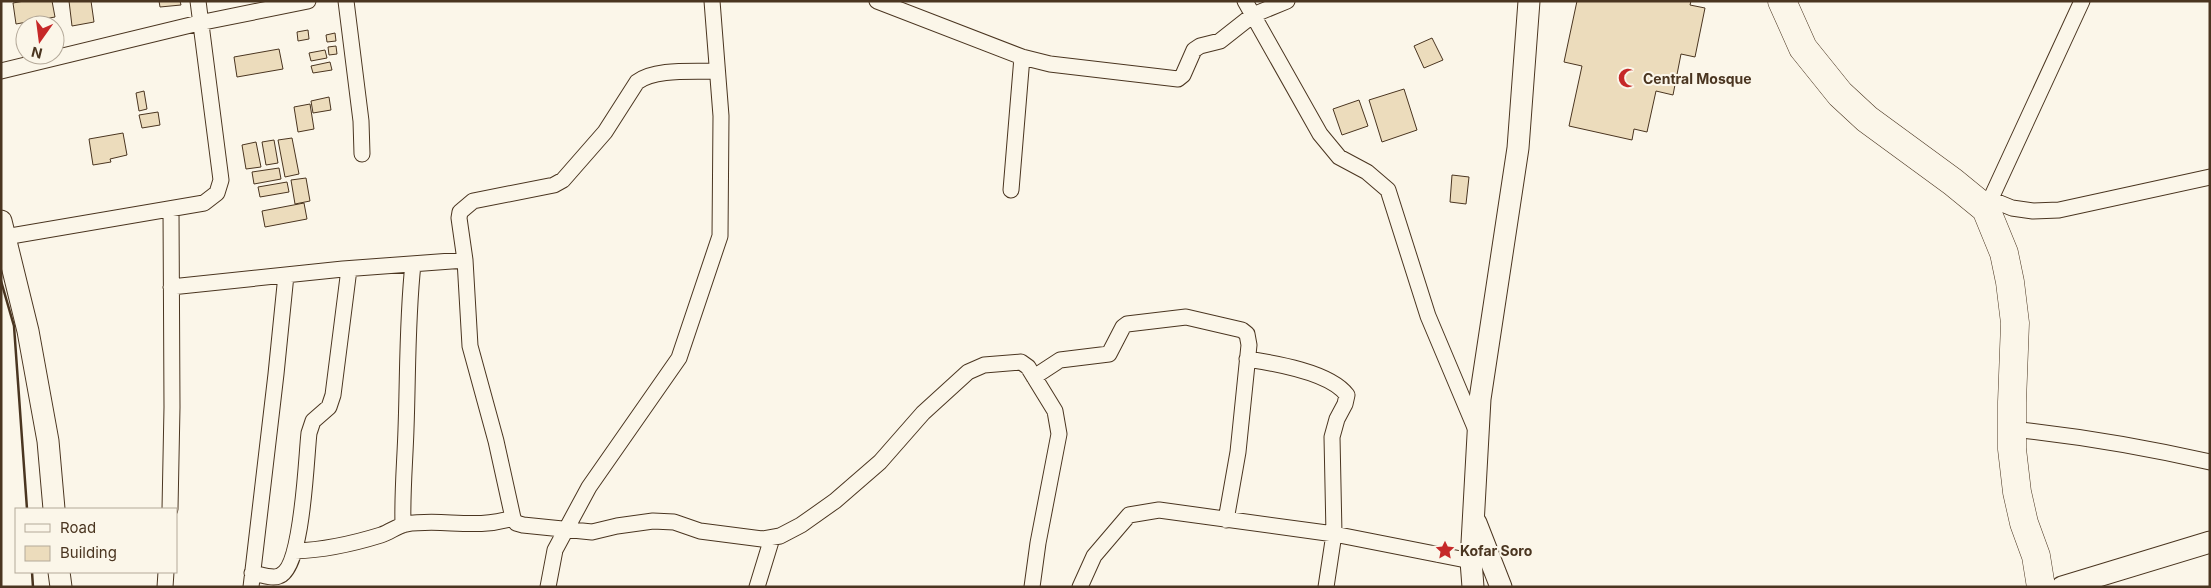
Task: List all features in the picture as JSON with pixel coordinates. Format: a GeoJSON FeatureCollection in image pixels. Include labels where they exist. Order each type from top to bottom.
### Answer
{"type":"FeatureCollection","features":[{"type":"Feature","properties":{"kind":"highway"},"geometry":{"type":"LineString","coordinates":[[1782,1],[1803,48],[1840,94],[1867,119],[1953,182],[1988,204],[2004,253],[2015,323],[2012,429],[2017,492],[2024,523],[2036,556],[2041,587]]}},
{"type":"Feature","properties":{"kind":"main road"},"geometry":{"type":"LineString","coordinates":[[1473,587],[1471,561],[1480,400],[1518,148],[1529,1]]}},
{"type":"Feature","properties":{"kind":"main road"},"geometry":{"type":"LineString","coordinates":[[3,229],[28,331],[48,441],[54,508]]}},
{"type":"Feature","properties":{"kind":"main road"},"geometry":{"type":"LineString","coordinates":[[1474,518],[1501,587]]}},
{"type":"Feature","properties":{"kind":"main road"},"geometry":{"type":"LineString","coordinates":[[2062,587],[2210,542]]}},
{"type":"Feature","properties":{"kind":"main road"},"geometry":{"type":"LineString","coordinates":[[59,573],[61,587]]}},
{"type":"Feature","properties":{"kind":"street"},"geometry":{"type":"LineString","coordinates":[[3,229],[171,209],[204,203],[217,193],[222,180],[199,23],[198,1]]}},
{"type":"Feature","properties":{"kind":"street"},"geometry":{"type":"LineString","coordinates":[[1,71],[199,23],[308,1]]}},
{"type":"Feature","properties":{"kind":"street"},"geometry":{"type":"LineString","coordinates":[[346,1],[361,122],[362,154]]}},
{"type":"Feature","properties":{"kind":"street"},"geometry":{"type":"LineString","coordinates":[[548,587],[555,550],[589,487],[679,358],[720,236],[721,116],[712,1]]}},
{"type":"Feature","properties":{"kind":"street"},"geometry":{"type":"LineString","coordinates":[[877,1],[1022,57],[1050,64],[1178,79],[1183,75],[1194,50],[1200,46],[1220,41],[1254,14],[1287,1]]}},
{"type":"Feature","properties":{"kind":"street"},"geometry":{"type":"LineString","coordinates":[[1244,1],[1254,14],[1320,134],[1339,157],[1366,172],[1388,190],[1428,316],[1478,434]]}},
{"type":"Feature","properties":{"kind":"street"},"geometry":{"type":"LineString","coordinates":[[2082,1],[1988,204],[2033,211],[2059,210],[2210,177]]}},
{"type":"Feature","properties":{"kind":"street"},"geometry":{"type":"LineString","coordinates":[[1011,190],[1022,57]]}},
{"type":"Feature","properties":{"kind":"street"},"geometry":{"type":"LineString","coordinates":[[717,71],[659,73],[644,76],[637,82],[605,132],[563,180],[554,185],[473,201],[460,212],[459,218],[466,260],[470,346],[496,441],[513,518],[516,523],[592,532],[653,521],[674,522],[700,531],[762,539],[780,536],[801,525],[836,501],[880,462],[923,413],[968,372],[984,365],[1021,362],[1028,367],[1055,411],[1059,434],[1038,543],[1032,587]]}},
{"type":"Feature","properties":{"kind":"street"},"geometry":{"type":"LineString","coordinates":[[170,508],[171,209]]}},
{"type":"Feature","properties":{"kind":"street"},"geometry":{"type":"LineString","coordinates":[[171,287],[349,269],[466,260]]}},
{"type":"Feature","properties":{"kind":"street"},"geometry":{"type":"LineString","coordinates":[[403,525],[402,485],[406,430],[407,346],[414,264]]}},
{"type":"Feature","properties":{"kind":"street"},"geometry":{"type":"LineString","coordinates":[[286,275],[251,580],[278,576],[291,562],[295,551],[302,515],[309,433],[313,421],[329,407],[333,395],[349,269]]}},
{"type":"Feature","properties":{"kind":"street"},"geometry":{"type":"LineString","coordinates":[[1034,377],[1060,360],[1108,354],[1123,327],[1128,324],[1186,317],[1242,330],[1247,334],[1249,345],[1248,359],[1238,452],[1226,520]]}},
{"type":"Feature","properties":{"kind":"street"},"geometry":{"type":"LineString","coordinates":[[1248,359],[1287,366],[1319,377],[1343,390],[1347,395],[1332,437],[1334,534],[1326,587]]}},
{"type":"Feature","properties":{"kind":"street"},"geometry":{"type":"LineString","coordinates":[[2012,429],[2092,438],[2149,448],[2210,462]]}},
{"type":"Feature","properties":{"kind":"street"},"geometry":{"type":"LineString","coordinates":[[1080,587],[1094,556],[1129,515],[1159,510],[1334,534],[1471,561]]}},
{"type":"Feature","properties":{"kind":"street"},"geometry":{"type":"LineString","coordinates":[[295,551],[321,550],[354,543],[385,534],[403,525],[422,522],[454,525],[495,524],[513,518]]}},
{"type":"Feature","properties":{"kind":"street"},"geometry":{"type":"LineString","coordinates":[[758,587],[772,538]]}},
{"type":"Feature","properties":{"kind":"street"},"geometry":{"type":"LineString","coordinates":[[165,587],[166,573]]}},
{"type":"Feature","properties":{"kind":"building"},"geometry":{"type":"Polygon","coordinates":[[[52,1],[55,15],[15,15],[15,17],[13,3],[52,1]]]}},
{"type":"Feature","properties":{"kind":"building"},"geometry":{"type":"Polygon","coordinates":[[[69,1],[91,1],[94,22],[72,26],[69,1]]]}},
{"type":"Feature","properties":{"kind":"building"},"geometry":{"type":"Polygon","coordinates":[[[159,1],[180,1],[181,5],[160,7],[159,1]]]}},
{"type":"Feature","properties":{"kind":"building","name":"Central Mosque"},"geometry":{"type":"Polygon","coordinates":[[[1577,1],[1691,1],[1690,5],[1705,8],[1695,57],[1681,54],[1673,95],[1656,91],[1647,132],[1634,129],[1632,140],[1569,126],[1582,66],[1564,62],[1577,1]]]}},
{"type":"Feature","properties":{"kind":"building"},"geometry":{"type":"Polygon","coordinates":[[[308,30],[309,39],[298,41],[297,32],[308,30]]]}},
{"type":"Feature","properties":{"kind":"building"},"geometry":{"type":"Polygon","coordinates":[[[335,33],[336,41],[327,42],[326,35],[335,33]]]}},
{"type":"Feature","properties":{"kind":"building"},"geometry":{"type":"Polygon","coordinates":[[[1432,38],[1443,60],[1424,68],[1414,46],[1432,38]]]}},
{"type":"Feature","properties":{"kind":"building"},"geometry":{"type":"Polygon","coordinates":[[[336,46],[337,54],[329,55],[328,47],[336,46]]]}},
{"type":"Feature","properties":{"kind":"building"},"geometry":{"type":"Polygon","coordinates":[[[279,49],[283,69],[237,77],[234,57],[279,49]]]}},
{"type":"Feature","properties":{"kind":"building"},"geometry":{"type":"Polygon","coordinates":[[[325,50],[327,58],[311,61],[309,53],[325,50]]]}},
{"type":"Feature","properties":{"kind":"building"},"geometry":{"type":"Polygon","coordinates":[[[330,62],[332,70],[313,73],[311,66],[330,62]]]}},
{"type":"Feature","properties":{"kind":"building"},"geometry":{"type":"Polygon","coordinates":[[[1404,89],[1417,130],[1382,142],[1369,100],[1404,89]]]}},
{"type":"Feature","properties":{"kind":"building"},"geometry":{"type":"Polygon","coordinates":[[[144,91],[147,109],[139,111],[136,93],[144,91]]]}},
{"type":"Feature","properties":{"kind":"building"},"geometry":{"type":"Polygon","coordinates":[[[329,97],[331,110],[313,113],[311,101],[329,97]]]}},
{"type":"Feature","properties":{"kind":"building"},"geometry":{"type":"Polygon","coordinates":[[[1359,100],[1368,126],[1342,135],[1333,109],[1359,100]]]}},
{"type":"Feature","properties":{"kind":"building"},"geometry":{"type":"Polygon","coordinates":[[[310,104],[314,129],[298,132],[294,107],[310,104]]]}},
{"type":"Feature","properties":{"kind":"building"},"geometry":{"type":"Polygon","coordinates":[[[158,112],[160,125],[142,128],[139,115],[158,112]]]}},
{"type":"Feature","properties":{"kind":"building"},"geometry":{"type":"Polygon","coordinates":[[[123,133],[127,155],[110,159],[111,162],[93,165],[89,139],[123,133]]]}},
{"type":"Feature","properties":{"kind":"building"},"geometry":{"type":"Polygon","coordinates":[[[292,138],[299,174],[285,177],[278,140],[292,138]]]}},
{"type":"Feature","properties":{"kind":"building"},"geometry":{"type":"Polygon","coordinates":[[[274,140],[278,163],[266,165],[262,142],[274,140]]]}},
{"type":"Feature","properties":{"kind":"building"},"geometry":{"type":"Polygon","coordinates":[[[256,142],[261,167],[246,169],[242,145],[256,142]]]}},
{"type":"Feature","properties":{"kind":"building"},"geometry":{"type":"Polygon","coordinates":[[[279,168],[281,179],[254,184],[252,172],[279,168]]]}},
{"type":"Feature","properties":{"kind":"building"},"geometry":{"type":"Polygon","coordinates":[[[1452,175],[1469,177],[1466,204],[1450,202],[1452,175]]]}},
{"type":"Feature","properties":{"kind":"building"},"geometry":{"type":"Polygon","coordinates":[[[306,178],[310,201],[295,204],[291,180],[306,178]]]}},
{"type":"Feature","properties":{"kind":"building"},"geometry":{"type":"Polygon","coordinates":[[[287,182],[289,192],[260,197],[258,187],[287,182]]]}},
{"type":"Feature","properties":{"kind":"building"},"geometry":{"type":"Polygon","coordinates":[[[304,203],[307,219],[265,227],[262,211],[304,203]]]}},
{"type":"Feature","properties":{"kind":"wall"},"geometry":{"type":"LineString","coordinates":[[1,281],[14,326],[27,508]]}},
{"type":"Feature","properties":{"kind":"wall"},"geometry":{"type":"LineString","coordinates":[[32,573],[33,587]]}},
{"type":"Feature","properties":{"kind":"place","name":"Central Mosque"},"geometry":{"type":"Point","coordinates":[1628,78]}},
{"type":"Feature","properties":{"kind":"place","name":"Kofar Soro"},"geometry":{"type":"Point","coordinates":[1445,550]}}]}
